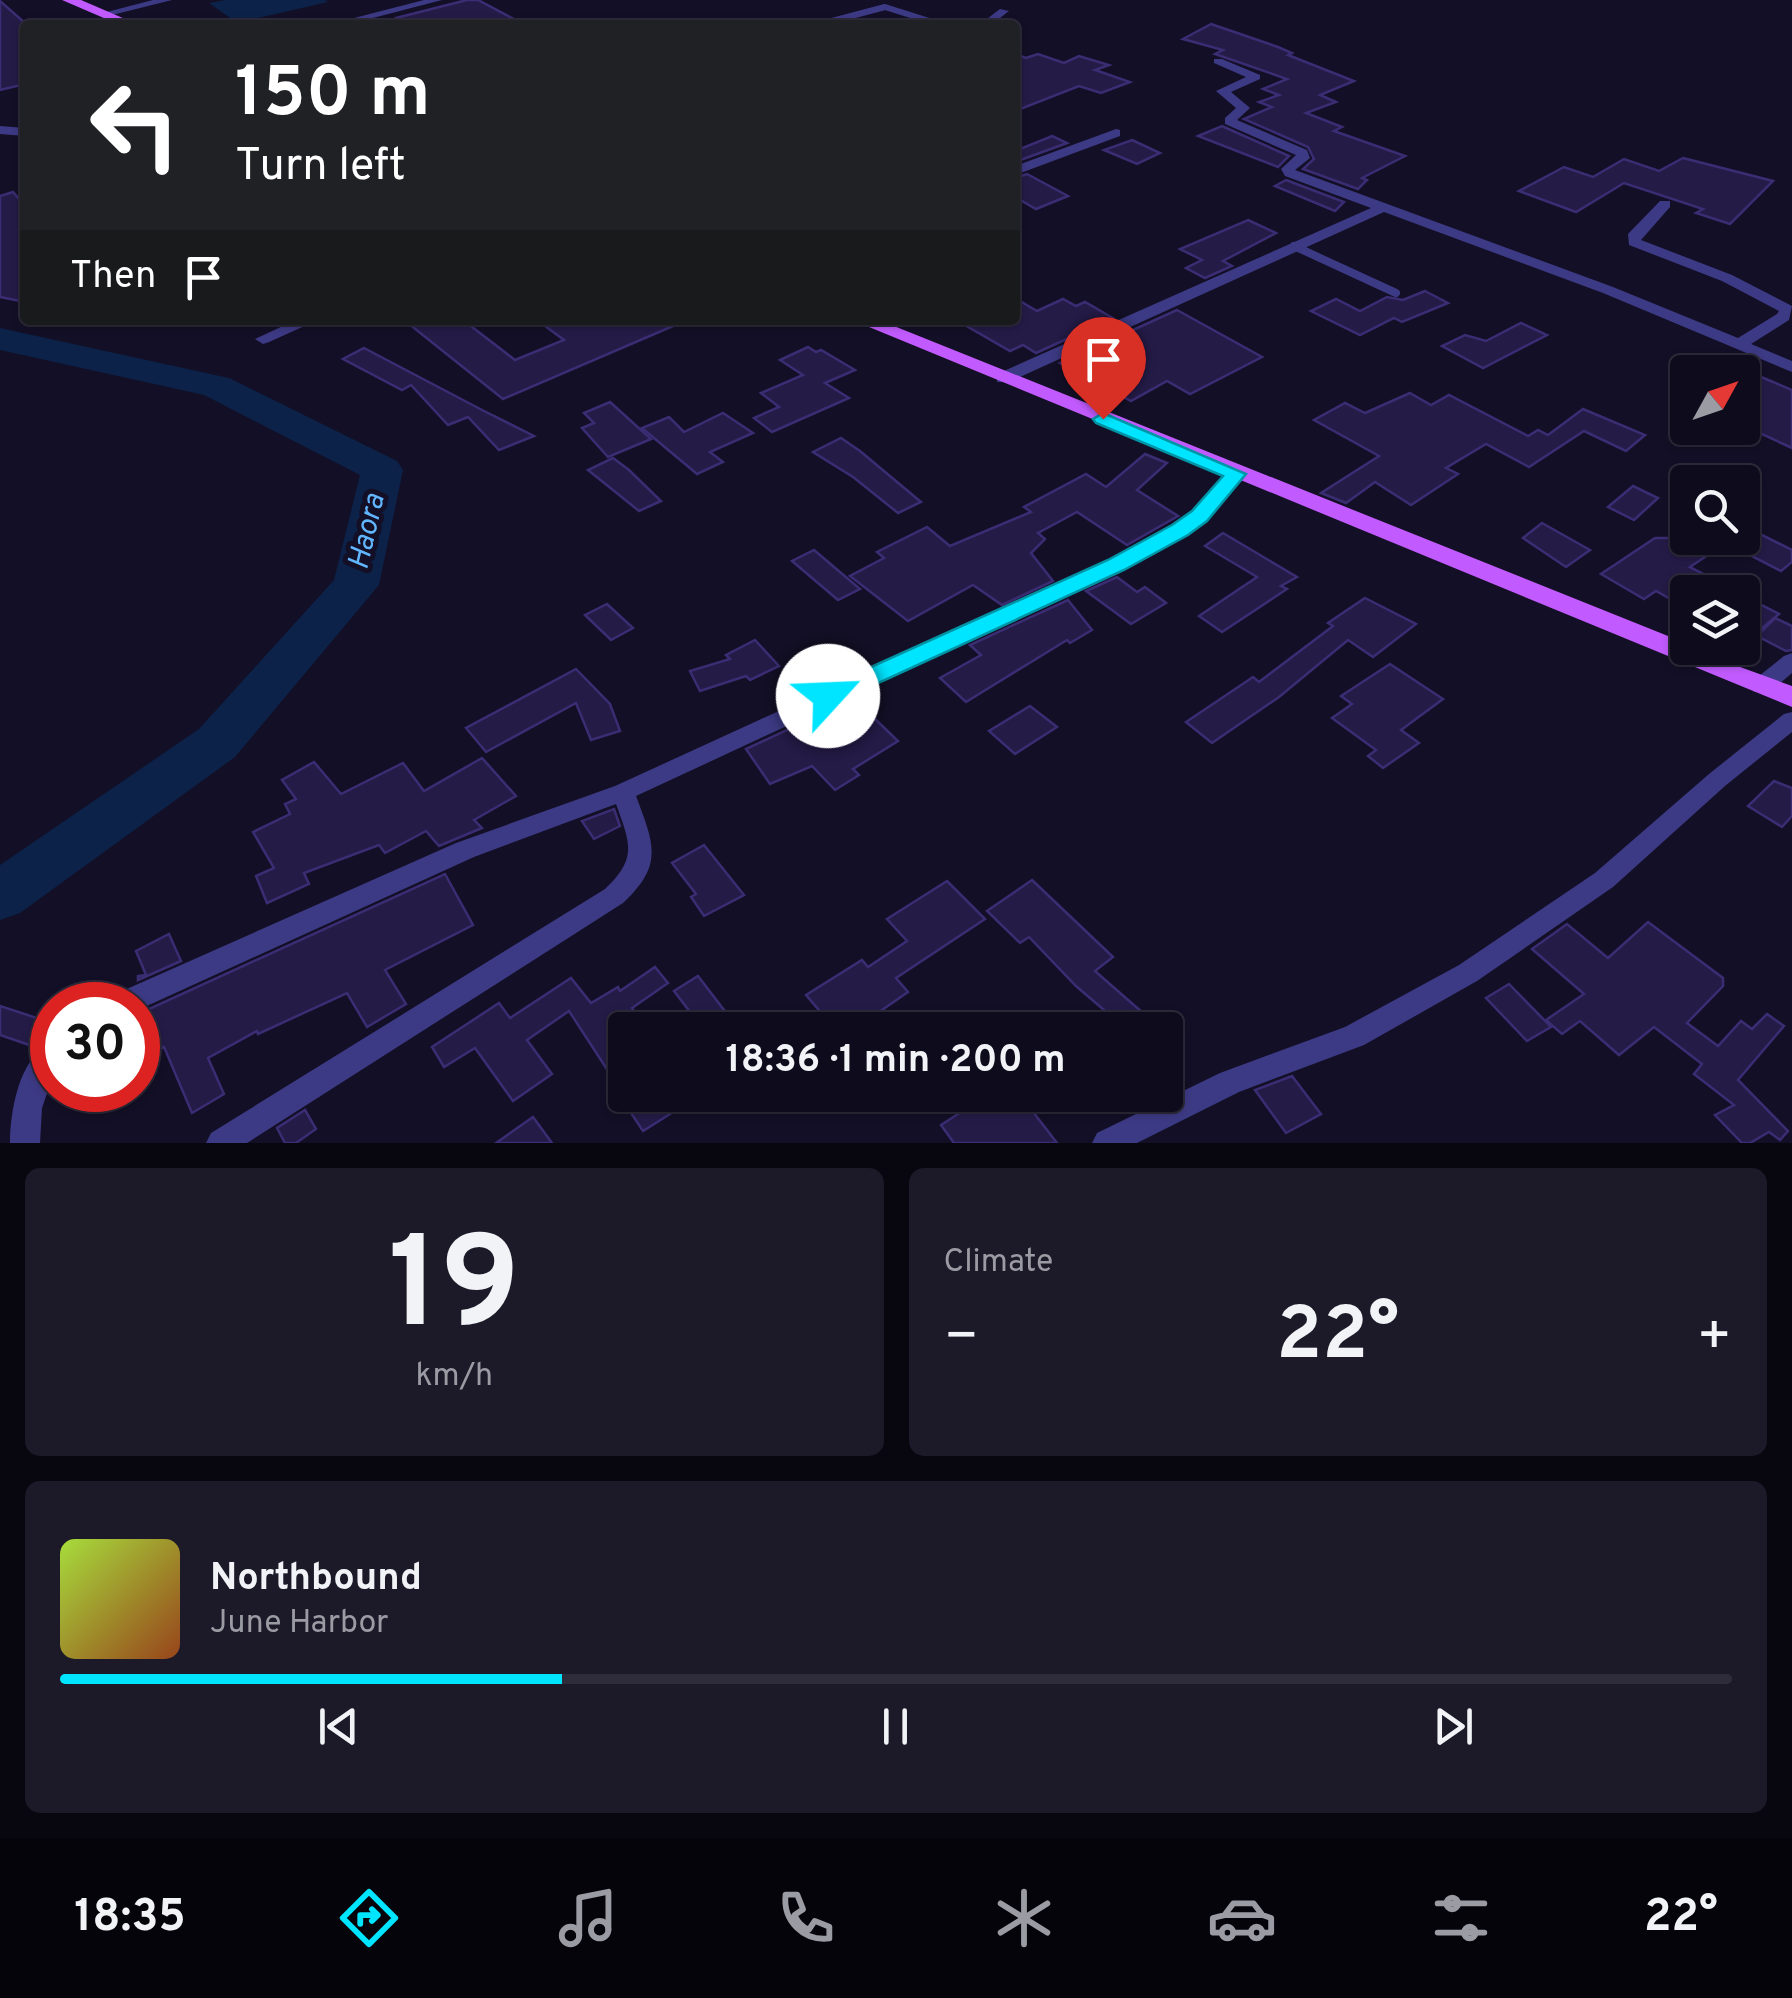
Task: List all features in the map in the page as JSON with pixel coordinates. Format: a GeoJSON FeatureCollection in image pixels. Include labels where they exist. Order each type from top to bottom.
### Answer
{"type":"FeatureCollection","features":[{"type":"Feature","properties":{"kind":"main road"},"geometry":{"type":"LineString","coordinates":[[69,0],[119,20]]}},
{"type":"Feature","properties":{"kind":"main road"},"geometry":{"type":"LineString","coordinates":[[874,325],[1792,698]]}},
{"type":"Feature","properties":{"kind":"street"},"geometry":{"type":"LineString","coordinates":[[104,14],[167,0]]}},
{"type":"Feature","properties":{"kind":"street"},"geometry":{"type":"LineString","coordinates":[[353,20],[437,0]]}},
{"type":"Feature","properties":{"kind":"street"},"geometry":{"type":"LineString","coordinates":[[991,20],[1004,11]]}},
{"type":"Feature","properties":{"kind":"street"},"geometry":{"type":"LineString","coordinates":[[1218,61],[1256,77],[1222,90],[1244,108],[1229,121],[1302,153],[1302,158],[1288,169],[1294,176],[1608,290],[1792,367]]}},
{"type":"Feature","properties":{"kind":"street"},"geometry":{"type":"LineString","coordinates":[[1020,169],[1116,134]]}},
{"type":"Feature","properties":{"kind":"street"},"geometry":{"type":"LineString","coordinates":[[1666,204],[1633,237],[1634,242],[1727,278],[1788,310],[1740,344]]}},
{"type":"Feature","properties":{"kind":"street"},"geometry":{"type":"LineString","coordinates":[[1003,378],[1384,207]]}},
{"type":"Feature","properties":{"kind":"street"},"geometry":{"type":"LineString","coordinates":[[263,339],[298,325]]}},
{"type":"Feature","properties":{"kind":"street"},"geometry":{"type":"LineString","coordinates":[[160,987],[434,864],[622,792],[1116,565],[1200,516],[1236,474]]}},
{"type":"Feature","properties":{"kind":"street"},"geometry":{"type":"LineString","coordinates":[[1762,686],[1792,661]]}},
{"type":"Feature","properties":{"kind":"street"},"geometry":{"type":"LineString","coordinates":[[1106,1143],[1230,1082],[1354,1036],[1468,973],[1604,880],[1792,720]]}},
{"type":"Feature","properties":{"kind":"street"},"geometry":{"type":"LineString","coordinates":[[222,1143],[614,896],[636,878],[643,862],[642,848],[622,792]]}},
{"type":"Feature","properties":{"kind":"street"},"geometry":{"type":"LineString","coordinates":[[25,1143],[24,1118],[30,1099]]}},
{"type":"Feature","properties":{"kind":"lane"},"geometry":{"type":"LineString","coordinates":[[836,20],[885,7],[926,20]]}},
{"type":"Feature","properties":{"kind":"lane"},"geometry":{"type":"LineString","coordinates":[[1294,246],[1396,294]]}},
{"type":"Feature","properties":{"kind":"water"},"geometry":{"type":"Polygon","coordinates":[[[328,2],[250,20],[233,20],[209,3],[328,2]]]}},
{"type":"Feature","properties":{"kind":"building"},"geometry":{"type":"Polygon","coordinates":[[[478,0],[516,20],[396,20],[478,0]]]}},
{"type":"Feature","properties":{"kind":"building"},"geometry":{"type":"Polygon","coordinates":[[[0,1],[22,20],[20,85],[0,90],[0,1]]]}},
{"type":"Feature","properties":{"kind":"building"},"geometry":{"type":"Polygon","coordinates":[[[1211,24],[1278,47],[1292,53],[1288,55],[1354,81],[1320,95],[1336,102],[1306,113],[1342,127],[1334,131],[1405,156],[1362,178],[1367,180],[1358,189],[1303,169],[1314,159],[1308,147],[1244,119],[1272,107],[1259,102],[1279,95],[1263,89],[1287,79],[1215,54],[1223,50],[1183,39],[1211,24]]]}},
{"type":"Feature","properties":{"kind":"building"},"geometry":{"type":"Polygon","coordinates":[[[1038,54],[1064,63],[1079,56],[1109,65],[1095,70],[1130,82],[1101,93],[1079,86],[1020,109],[1020,56],[1038,54]]]}},
{"type":"Feature","properties":{"kind":"building"},"geometry":{"type":"Polygon","coordinates":[[[1222,126],[1289,156],[1278,167],[1198,136],[1222,126]]]}},
{"type":"Feature","properties":{"kind":"building"},"geometry":{"type":"Polygon","coordinates":[[[1052,136],[1067,143],[1020,160],[1020,149],[1052,136]]]}},
{"type":"Feature","properties":{"kind":"building"},"geometry":{"type":"Polygon","coordinates":[[[1132,140],[1160,153],[1137,164],[1104,150],[1132,140]]]}},
{"type":"Feature","properties":{"kind":"building"},"geometry":{"type":"Polygon","coordinates":[[[1683,158],[1773,181],[1730,224],[1696,213],[1703,209],[1624,183],[1576,212],[1519,191],[1564,167],[1593,177],[1624,159],[1659,171],[1683,158]]]}},
{"type":"Feature","properties":{"kind":"building"},"geometry":{"type":"Polygon","coordinates":[[[1027,174],[1068,196],[1036,209],[1020,200],[1020,176],[1027,174]]]}},
{"type":"Feature","properties":{"kind":"building"},"geometry":{"type":"Polygon","coordinates":[[[1286,180],[1344,202],[1335,211],[1275,186],[1286,180]]]}},
{"type":"Feature","properties":{"kind":"building"},"geometry":{"type":"Polygon","coordinates":[[[13,192],[20,200],[20,301],[0,297],[0,196],[13,192]]]}},
{"type":"Feature","properties":{"kind":"building"},"geometry":{"type":"Polygon","coordinates":[[[1248,220],[1276,233],[1223,261],[1232,266],[1205,278],[1186,268],[1202,260],[1180,249],[1248,220]]]}},
{"type":"Feature","properties":{"kind":"building"},"geometry":{"type":"Polygon","coordinates":[[[1425,291],[1448,303],[1402,322],[1394,318],[1360,335],[1311,311],[1336,299],[1360,311],[1387,297],[1403,300],[1425,291]]]}},
{"type":"Feature","properties":{"kind":"building"},"geometry":{"type":"Polygon","coordinates":[[[1063,299],[1076,306],[1085,302],[1113,318],[1036,353],[1023,345],[1010,351],[965,325],[1020,325],[1020,301],[1037,311],[1063,299]]]}},
{"type":"Feature","properties":{"kind":"building"},"geometry":{"type":"Polygon","coordinates":[[[1177,310],[1262,357],[1190,394],[1167,381],[1131,401],[1060,363],[1177,310]]]}},
{"type":"Feature","properties":{"kind":"building"},"geometry":{"type":"Polygon","coordinates":[[[1521,323],[1547,335],[1483,368],[1442,346],[1465,335],[1486,341],[1521,323]]]}},
{"type":"Feature","properties":{"kind":"building"},"geometry":{"type":"Polygon","coordinates":[[[410,325],[470,325],[515,360],[564,340],[544,325],[675,325],[503,399],[410,325]]]}},
{"type":"Feature","properties":{"kind":"building"},"geometry":{"type":"Polygon","coordinates":[[[808,347],[816,352],[821,350],[855,370],[825,383],[849,398],[772,432],[754,418],[779,407],[761,393],[803,375],[780,360],[808,347]]]}},
{"type":"Feature","properties":{"kind":"building"},"geometry":{"type":"Polygon","coordinates":[[[364,348],[534,436],[499,450],[468,417],[448,425],[411,385],[402,390],[343,359],[364,348]]]}},
{"type":"Feature","properties":{"kind":"building"},"geometry":{"type":"Polygon","coordinates":[[[1760,377],[1792,390],[1792,448],[1760,433],[1760,377]]]}},
{"type":"Feature","properties":{"kind":"building"},"geometry":{"type":"Polygon","coordinates":[[[1410,393],[1431,405],[1449,395],[1528,436],[1538,430],[1548,435],[1583,409],[1645,435],[1626,451],[1584,431],[1529,467],[1486,444],[1446,468],[1458,474],[1411,505],[1375,482],[1346,503],[1321,493],[1379,456],[1314,420],[1345,403],[1365,413],[1410,393]]]}},
{"type":"Feature","properties":{"kind":"building"},"geometry":{"type":"Polygon","coordinates":[[[610,402],[651,439],[608,457],[582,428],[594,423],[584,413],[610,402]]]}},
{"type":"Feature","properties":{"kind":"building"},"geometry":{"type":"Polygon","coordinates":[[[723,413],[753,433],[710,452],[723,462],[697,474],[642,428],[669,417],[684,432],[723,413]]]}},
{"type":"Feature","properties":{"kind":"building"},"geometry":{"type":"Polygon","coordinates":[[[841,438],[921,502],[898,513],[853,477],[813,452],[841,438]]]}},
{"type":"Feature","properties":{"kind":"building"},"geometry":{"type":"Polygon","coordinates":[[[1145,454],[1167,463],[1137,490],[1178,516],[1127,545],[1077,512],[1038,533],[1045,539],[1031,553],[1053,581],[1002,605],[973,585],[908,621],[850,576],[884,558],[877,552],[927,527],[950,546],[1031,512],[1024,507],[1086,474],[1106,487],[1145,454]]]}},
{"type":"Feature","properties":{"kind":"building"},"geometry":{"type":"Polygon","coordinates":[[[613,458],[661,501],[639,511],[588,470],[613,458]]]}},
{"type":"Feature","properties":{"kind":"building"},"geometry":{"type":"Polygon","coordinates":[[[1633,486],[1658,498],[1634,520],[1608,507],[1633,486]]]}},
{"type":"Feature","properties":{"kind":"building"},"geometry":{"type":"Polygon","coordinates":[[[1542,523],[1590,550],[1566,567],[1523,538],[1542,523]]]}},
{"type":"Feature","properties":{"kind":"building"},"geometry":{"type":"Polygon","coordinates":[[[1223,533],[1297,577],[1281,586],[1287,589],[1222,632],[1199,616],[1257,577],[1205,546],[1223,533]]]}},
{"type":"Feature","properties":{"kind":"building"},"geometry":{"type":"Polygon","coordinates":[[[1760,534],[1792,550],[1792,562],[1781,571],[1750,555],[1760,555],[1760,534]]]}},
{"type":"Feature","properties":{"kind":"building"},"geometry":{"type":"Polygon","coordinates":[[[1655,538],[1670,538],[1670,555],[1708,555],[1690,567],[1705,575],[1670,575],[1670,599],[1656,591],[1644,599],[1601,574],[1655,538]]]}},
{"type":"Feature","properties":{"kind":"building"},"geometry":{"type":"Polygon","coordinates":[[[814,550],[860,589],[838,600],[792,561],[814,550]]]}},
{"type":"Feature","properties":{"kind":"building"},"geometry":{"type":"Polygon","coordinates":[[[1117,577],[1137,592],[1145,587],[1166,603],[1131,624],[1086,591],[1117,577]]]}},
{"type":"Feature","properties":{"kind":"building"},"geometry":{"type":"Polygon","coordinates":[[[1365,598],[1416,624],[1373,657],[1348,640],[1279,697],[1212,743],[1186,722],[1253,677],[1259,682],[1333,626],[1328,623],[1365,598]]]}},
{"type":"Feature","properties":{"kind":"building"},"geometry":{"type":"Polygon","coordinates":[[[1068,600],[1092,630],[1070,643],[1067,640],[966,702],[940,678],[981,655],[970,645],[1068,600]]]}},
{"type":"Feature","properties":{"kind":"building"},"geometry":{"type":"Polygon","coordinates":[[[607,604],[633,628],[611,640],[585,615],[607,604]]]}},
{"type":"Feature","properties":{"kind":"building"},"geometry":{"type":"Polygon","coordinates":[[[1760,604],[1779,614],[1760,628],[1760,604]]]}},
{"type":"Feature","properties":{"kind":"building"},"geometry":{"type":"Polygon","coordinates":[[[1775,618],[1792,626],[1792,650],[1786,651],[1760,638],[1775,618]]]}},
{"type":"Feature","properties":{"kind":"building"},"geometry":{"type":"Polygon","coordinates":[[[755,640],[779,666],[750,680],[746,676],[700,691],[690,671],[730,659],[726,655],[755,640]]]}},
{"type":"Feature","properties":{"kind":"building"},"geometry":{"type":"Polygon","coordinates":[[[1390,664],[1443,699],[1401,730],[1419,743],[1383,768],[1368,756],[1376,750],[1332,718],[1352,704],[1341,696],[1390,664]]]}},
{"type":"Feature","properties":{"kind":"building"},"geometry":{"type":"Polygon","coordinates":[[[576,669],[610,704],[620,731],[591,740],[576,703],[486,752],[466,728],[576,669]]]}},
{"type":"Feature","properties":{"kind":"building"},"geometry":{"type":"Polygon","coordinates":[[[1030,706],[1057,727],[1015,754],[989,731],[1030,706]]]}},
{"type":"Feature","properties":{"kind":"building"},"geometry":{"type":"Polygon","coordinates":[[[874,718],[898,741],[853,769],[859,775],[835,790],[812,766],[770,784],[746,749],[806,721],[829,745],[874,718]]]}},
{"type":"Feature","properties":{"kind":"building"},"geometry":{"type":"Polygon","coordinates":[[[482,758],[516,796],[474,820],[482,828],[439,846],[426,831],[385,853],[379,845],[304,873],[309,884],[267,903],[256,876],[274,868],[253,832],[290,814],[285,804],[296,799],[282,780],[314,762],[341,794],[403,763],[424,791],[482,758]]]}},
{"type":"Feature","properties":{"kind":"building"},"geometry":{"type":"Polygon","coordinates":[[[1774,781],[1792,788],[1792,816],[1782,827],[1748,806],[1774,781]]]}},
{"type":"Feature","properties":{"kind":"building"},"geometry":{"type":"Polygon","coordinates":[[[614,809],[620,826],[594,839],[582,821],[614,809]]]}},
{"type":"Feature","properties":{"kind":"building"},"geometry":{"type":"Polygon","coordinates":[[[704,845],[744,895],[704,916],[691,897],[696,894],[672,863],[704,845]]]}},
{"type":"Feature","properties":{"kind":"building"},"geometry":{"type":"Polygon","coordinates":[[[445,874],[473,925],[385,970],[406,1004],[367,1027],[347,993],[258,1034],[257,1031],[208,1058],[224,1094],[192,1113],[164,1047],[160,1049],[160,1004],[445,874]]]}},
{"type":"Feature","properties":{"kind":"building"},"geometry":{"type":"Polygon","coordinates":[[[1032,880],[1113,957],[1095,971],[1142,1012],[1106,1012],[1029,937],[1020,943],[987,911],[1032,880]]]}},
{"type":"Feature","properties":{"kind":"building"},"geometry":{"type":"Polygon","coordinates":[[[947,881],[985,919],[896,978],[908,992],[879,1012],[821,1012],[806,995],[862,960],[868,967],[907,941],[887,919],[947,881]]]}},
{"type":"Feature","properties":{"kind":"building"},"geometry":{"type":"Polygon","coordinates":[[[1648,922],[1723,978],[1723,986],[1687,1023],[1718,1046],[1741,1021],[1752,1029],[1767,1014],[1784,1026],[1738,1080],[1788,1131],[1780,1140],[1769,1132],[1750,1143],[1742,1143],[1715,1115],[1734,1105],[1694,1074],[1702,1064],[1654,1027],[1619,1055],[1580,1021],[1562,1034],[1546,1020],[1584,994],[1532,949],[1567,924],[1608,958],[1648,922]]]}},
{"type":"Feature","properties":{"kind":"building"},"geometry":{"type":"Polygon","coordinates":[[[169,934],[181,961],[138,980],[138,976],[146,975],[136,951],[169,934]]]}},
{"type":"Feature","properties":{"kind":"building"},"geometry":{"type":"Polygon","coordinates":[[[655,967],[668,983],[632,1008],[635,1012],[608,1012],[608,1071],[569,1011],[527,1040],[552,1074],[513,1101],[475,1048],[444,1067],[432,1047],[499,1003],[510,1018],[571,978],[591,1003],[618,987],[620,991],[655,967]]]}},
{"type":"Feature","properties":{"kind":"building"},"geometry":{"type":"Polygon","coordinates":[[[698,976],[724,1010],[690,1012],[674,991],[698,976]]]}},
{"type":"Feature","properties":{"kind":"building"},"geometry":{"type":"Polygon","coordinates":[[[1509,984],[1551,1027],[1527,1041],[1486,998],[1509,984]]]}},
{"type":"Feature","properties":{"kind":"building"},"geometry":{"type":"Polygon","coordinates":[[[0,1006],[30,1016],[30,1045],[0,1035],[0,1006]]]}},
{"type":"Feature","properties":{"kind":"building"},"geometry":{"type":"Polygon","coordinates":[[[1292,1076],[1321,1114],[1286,1133],[1255,1090],[1292,1076]]]}},
{"type":"Feature","properties":{"kind":"building"},"geometry":{"type":"Polygon","coordinates":[[[305,1110],[316,1129],[296,1143],[285,1143],[277,1128],[305,1110]]]}},
{"type":"Feature","properties":{"kind":"building"},"geometry":{"type":"Polygon","coordinates":[[[633,1112],[673,1112],[643,1131],[633,1112]]]}},
{"type":"Feature","properties":{"kind":"building"},"geometry":{"type":"Polygon","coordinates":[[[961,1112],[1033,1112],[1057,1143],[954,1143],[941,1125],[961,1112]]]}},
{"type":"Feature","properties":{"kind":"building"},"geometry":{"type":"Polygon","coordinates":[[[533,1117],[552,1143],[496,1143],[533,1117]]]}},
{"type":"Feature","properties":{"kind":"waterway","name":"Haora"},"geometry":{"type":"LineString","coordinates":[[0,339],[216,386],[382,470],[356,585],[217,743],[0,896]]}},
{"type":"Feature","properties":{"kind":"route"},"geometry":{"type":"LineString","coordinates":[[828,696],[1116,565],[1200,516],[1236,474],[1103,419]]}}]}
